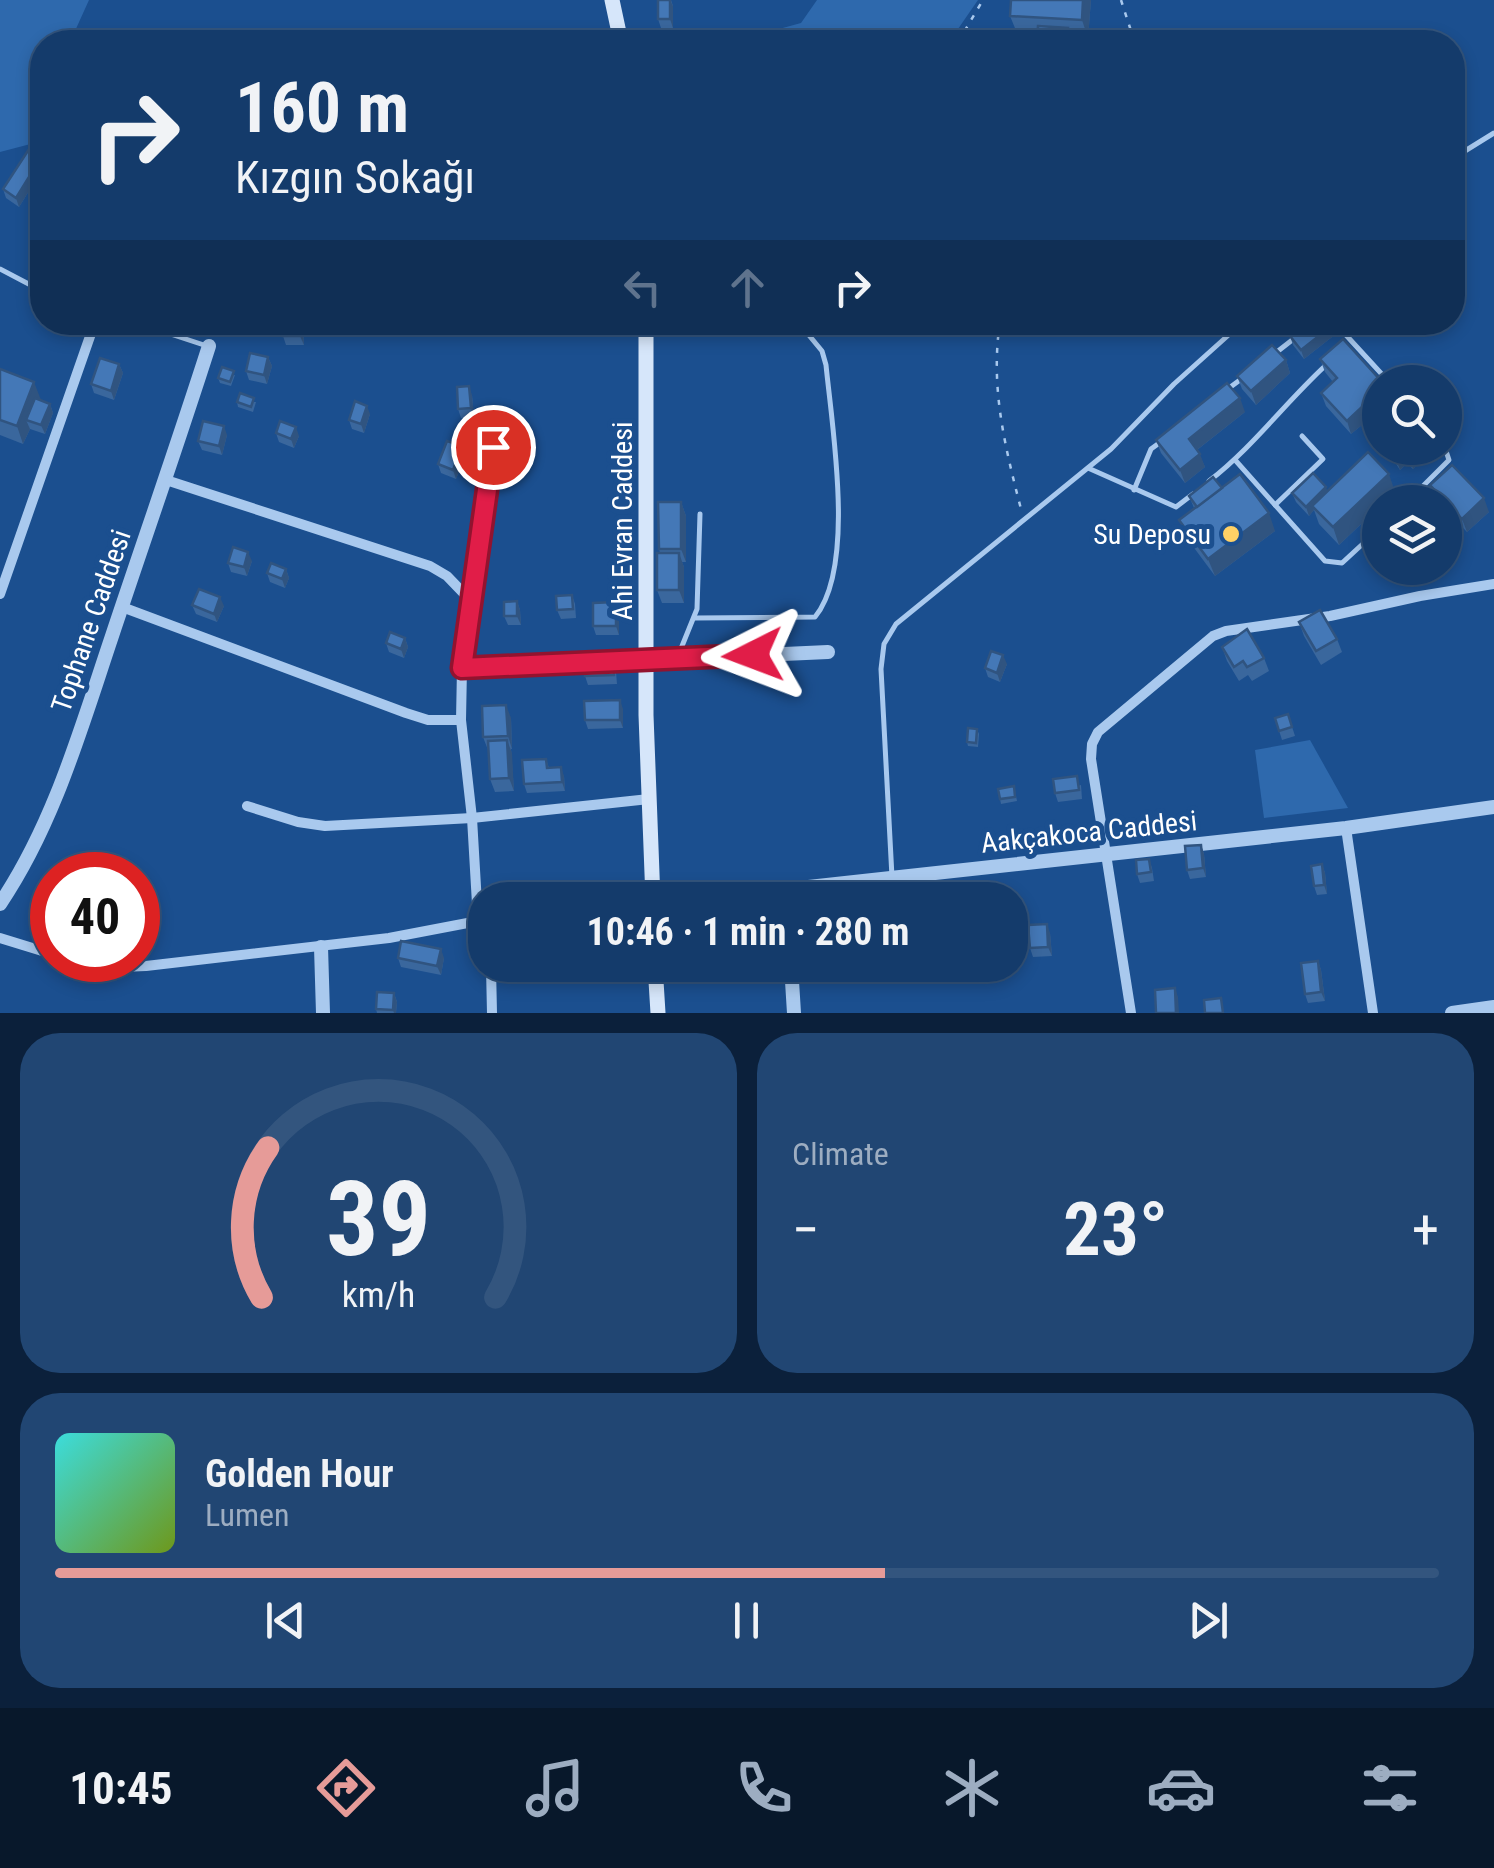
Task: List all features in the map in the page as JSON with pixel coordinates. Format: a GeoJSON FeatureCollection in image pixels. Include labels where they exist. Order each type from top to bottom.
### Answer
{"type":"FeatureCollection","features":[{"type":"Feature","properties":{"kind":"main road"},"geometry":{"type":"LineString","coordinates":[[612,0],[618,30]]}},
{"type":"Feature","properties":{"kind":"main road","name":"Ahi Evran Caddesi"},"geometry":{"type":"LineString","coordinates":[[646,335],[646,660],[651,882]]}},
{"type":"Feature","properties":{"kind":"main road"},"geometry":{"type":"LineString","coordinates":[[657,982],[658,1013]]}},
{"type":"Feature","properties":{"kind":"street"},"geometry":{"type":"LineString","coordinates":[[0,594],[90,335]]}},
{"type":"Feature","properties":{"kind":"street","name":"Tophane Caddesi"},"geometry":{"type":"LineString","coordinates":[[0,904],[40,833],[77,740],[210,346]]}},
{"type":"Feature","properties":{"kind":"street"},"geometry":{"type":"LineString","coordinates":[[478,882],[461,720],[462,668],[493,447]]}},
{"type":"Feature","properties":{"kind":"street"},"geometry":{"type":"LineString","coordinates":[[166,480],[430,566],[447,576],[472,602]]}},
{"type":"Feature","properties":{"kind":"street"},"geometry":{"type":"LineString","coordinates":[[1131,1013],[1091,759],[1098,732],[1213,636],[1494,584]]}},
{"type":"Feature","properties":{"kind":"street"},"geometry":{"type":"LineString","coordinates":[[122,607],[406,714],[428,720],[461,720]]}},
{"type":"Feature","properties":{"kind":"street"},"geometry":{"type":"LineString","coordinates":[[462,668],[828,652]]}},
{"type":"Feature","properties":{"kind":"street"},"geometry":{"type":"LineString","coordinates":[[247,806],[325,826],[472,818],[649,798]]}},
{"type":"Feature","properties":{"kind":"street","name":"Aakçakoca Caddesi"},"geometry":{"type":"LineString","coordinates":[[878,882],[1494,807]]}},
{"type":"Feature","properties":{"kind":"street"},"geometry":{"type":"LineString","coordinates":[[1346,828],[1373,1013]]}},
{"type":"Feature","properties":{"kind":"street"},"geometry":{"type":"LineString","coordinates":[[160,964],[321,946],[468,923]]}},
{"type":"Feature","properties":{"kind":"street"},"geometry":{"type":"LineString","coordinates":[[0,938],[30,947]]}},
{"type":"Feature","properties":{"kind":"street"},"geometry":{"type":"LineString","coordinates":[[321,946],[323,1013]]}},
{"type":"Feature","properties":{"kind":"street"},"geometry":{"type":"LineString","coordinates":[[491,982],[492,1013]]}},
{"type":"Feature","properties":{"kind":"street"},"geometry":{"type":"LineString","coordinates":[[792,982],[794,1013]]}},
{"type":"Feature","properties":{"kind":"street"},"geometry":{"type":"LineString","coordinates":[[1452,1013],[1488,1009]]}},
{"type":"Feature","properties":{"kind":"lane"},"geometry":{"type":"LineString","coordinates":[[1465,151],[1494,133]]}},
{"type":"Feature","properties":{"kind":"lane"},"geometry":{"type":"LineString","coordinates":[[0,268],[30,284]]}},
{"type":"Feature","properties":{"kind":"lane"},"geometry":{"type":"LineString","coordinates":[[175,335],[210,346]]}},
{"type":"Feature","properties":{"kind":"lane"},"geometry":{"type":"LineString","coordinates":[[695,618],[815,617],[832,583],[838,496],[826,365],[822,352],[808,335]]}},
{"type":"Feature","properties":{"kind":"lane"},"geometry":{"type":"LineString","coordinates":[[892,880],[881,668],[884,644],[907,612],[1112,449],[1174,384],[1229,335]]}},
{"type":"Feature","properties":{"kind":"lane"},"geometry":{"type":"LineString","coordinates":[[1270,357],[1298,335]]}},
{"type":"Feature","properties":{"kind":"lane"},"geometry":{"type":"LineString","coordinates":[[1348,335],[1374,365]]}},
{"type":"Feature","properties":{"kind":"lane"},"geometry":{"type":"LineString","coordinates":[[1340,353],[1353,340]]}},
{"type":"Feature","properties":{"kind":"lane"},"geometry":{"type":"LineString","coordinates":[[1088,468],[1176,508],[1236,460],[1285,403],[1326,366]]}},
{"type":"Feature","properties":{"kind":"lane"},"geometry":{"type":"LineString","coordinates":[[1225,392],[1255,368]]}},
{"type":"Feature","properties":{"kind":"lane"},"geometry":{"type":"LineString","coordinates":[[1275,505],[1323,460],[1302,436]]}},
{"type":"Feature","properties":{"kind":"lane"},"geometry":{"type":"LineString","coordinates":[[1134,490],[1152,449],[1166,438]]}},
{"type":"Feature","properties":{"kind":"lane"},"geometry":{"type":"LineString","coordinates":[[1236,460],[1324,561],[1342,563],[1362,545]]}},
{"type":"Feature","properties":{"kind":"lane"},"geometry":{"type":"LineString","coordinates":[[1427,485],[1446,465]]}},
{"type":"Feature","properties":{"kind":"lane"},"geometry":{"type":"LineString","coordinates":[[677,658],[695,618],[700,514]]}},
{"type":"Feature","properties":{"kind":"path"},"geometry":{"type":"LineString","coordinates":[[965,30],[983,0]]}},
{"type":"Feature","properties":{"kind":"path"},"geometry":{"type":"LineString","coordinates":[[1121,0],[1131,30]]}},
{"type":"Feature","properties":{"kind":"path"},"geometry":{"type":"LineString","coordinates":[[999,335],[996,386],[1005,445],[1024,521]]}},
{"type":"Feature","properties":{"kind":"shaded area"},"geometry":{"type":"Polygon","coordinates":[[[0,0],[89,0],[75,30],[30,30],[30,144],[0,152],[0,0]]]}},
{"type":"Feature","properties":{"kind":"shaded area"},"geometry":{"type":"Polygon","coordinates":[[[817,0],[978,0],[957,30],[633,30],[779,29],[801,23],[817,0]]]}},
{"type":"Feature","properties":{"kind":"shaded area"},"geometry":{"type":"Polygon","coordinates":[[[1310,740],[1348,808],[1264,818],[1255,750],[1310,740]]]}},
{"type":"Feature","properties":{"kind":"building"},"geometry":{"type":"Polygon","coordinates":[[[658,0],[670,0],[670,19],[658,19],[658,0]]]}},
{"type":"Feature","properties":{"kind":"building"},"geometry":{"type":"Polygon","coordinates":[[[1011,0],[1083,0],[1082,20],[1010,16],[1011,0]]]}},
{"type":"Feature","properties":{"kind":"building"},"geometry":{"type":"Polygon","coordinates":[[[1038,26],[1068,28],[1068,30],[1038,30],[1038,26]]]}},
{"type":"Feature","properties":{"kind":"building"},"geometry":{"type":"Polygon","coordinates":[[[30,148],[30,175],[16,198],[3,189],[30,148]]]}},
{"type":"Feature","properties":{"kind":"building"},"geometry":{"type":"Polygon","coordinates":[[[1291,335],[1320,335],[1301,350],[1291,335]]]}},
{"type":"Feature","properties":{"kind":"building"},"geometry":{"type":"Polygon","coordinates":[[[1343,339],[1367,365],[1362,365],[1362,407],[1347,421],[1321,393],[1337,378],[1320,359],[1343,339]]]}},
{"type":"Feature","properties":{"kind":"building"},"geometry":{"type":"Polygon","coordinates":[[[1272,345],[1286,360],[1251,391],[1237,376],[1272,345]]]}},
{"type":"Feature","properties":{"kind":"building"},"geometry":{"type":"Polygon","coordinates":[[[250,353],[268,357],[264,375],[246,371],[250,353]]]}},
{"type":"Feature","properties":{"kind":"building"},"geometry":{"type":"Polygon","coordinates":[[[100,358],[119,364],[111,391],[91,384],[100,358]]]}},
{"type":"Feature","properties":{"kind":"building"},"geometry":{"type":"Polygon","coordinates":[[[222,367],[234,371],[230,382],[218,378],[222,367]]]}},
{"type":"Feature","properties":{"kind":"building"},"geometry":{"type":"Polygon","coordinates":[[[0,369],[34,382],[17,426],[0,420],[0,369]]]}},
{"type":"Feature","properties":{"kind":"building"},"geometry":{"type":"Polygon","coordinates":[[[1227,383],[1240,398],[1189,439],[1200,454],[1180,470],[1156,440],[1227,383]]]}},
{"type":"Feature","properties":{"kind":"building"},"geometry":{"type":"Polygon","coordinates":[[[469,386],[471,408],[458,409],[457,387],[469,386]]]}},
{"type":"Feature","properties":{"kind":"building"},"geometry":{"type":"Polygon","coordinates":[[[240,393],[254,398],[251,407],[237,402],[240,393]]]}},
{"type":"Feature","properties":{"kind":"building"},"geometry":{"type":"Polygon","coordinates":[[[35,398],[50,404],[41,425],[26,420],[35,398]]]}},
{"type":"Feature","properties":{"kind":"building"},"geometry":{"type":"Polygon","coordinates":[[[355,401],[367,406],[361,424],[349,420],[355,401]]]}},
{"type":"Feature","properties":{"kind":"building"},"geometry":{"type":"Polygon","coordinates":[[[203,421],[224,426],[219,446],[198,441],[203,421]]]}},
{"type":"Feature","properties":{"kind":"building"},"geometry":{"type":"Polygon","coordinates":[[[280,421],[296,427],[291,439],[276,433],[280,421]]]}},
{"type":"Feature","properties":{"kind":"building"},"geometry":{"type":"Polygon","coordinates":[[[447,441],[462,446],[453,470],[438,464],[447,441]]]}},
{"type":"Feature","properties":{"kind":"building"},"geometry":{"type":"Polygon","coordinates":[[[1362,458],[1362,465],[1380,465],[1389,474],[1377,485],[1362,485],[1362,500],[1333,527],[1312,506],[1362,458]]]}},
{"type":"Feature","properties":{"kind":"building"},"geometry":{"type":"Polygon","coordinates":[[[1452,465],[1484,498],[1462,519],[1462,485],[1430,485],[1452,465]]]}},
{"type":"Feature","properties":{"kind":"building"},"geometry":{"type":"Polygon","coordinates":[[[1313,473],[1326,487],[1306,507],[1292,493],[1313,473]]]}},
{"type":"Feature","properties":{"kind":"building"},"geometry":{"type":"Polygon","coordinates":[[[1240,474],[1269,513],[1208,559],[1179,520],[1240,474]]]}},
{"type":"Feature","properties":{"kind":"building"},"geometry":{"type":"Polygon","coordinates":[[[1213,477],[1222,488],[1197,507],[1189,496],[1213,477]]]}},
{"type":"Feature","properties":{"kind":"building"},"geometry":{"type":"Polygon","coordinates":[[[658,502],[681,502],[681,549],[659,549],[658,502]]]}},
{"type":"Feature","properties":{"kind":"building"},"geometry":{"type":"Polygon","coordinates":[[[233,547],[248,552],[244,567],[228,563],[233,547]]]}},
{"type":"Feature","properties":{"kind":"building"},"geometry":{"type":"Polygon","coordinates":[[[657,553],[679,553],[679,590],[657,590],[657,553]]]}},
{"type":"Feature","properties":{"kind":"building"},"geometry":{"type":"Polygon","coordinates":[[[271,563],[286,569],[282,579],[267,573],[271,563]]]}},
{"type":"Feature","properties":{"kind":"building"},"geometry":{"type":"Polygon","coordinates":[[[199,589],[220,597],[214,614],[192,605],[199,589]]]}},
{"type":"Feature","properties":{"kind":"building"},"geometry":{"type":"Polygon","coordinates":[[[572,595],[573,609],[557,610],[556,596],[572,595]]]}},
{"type":"Feature","properties":{"kind":"building"},"geometry":{"type":"Polygon","coordinates":[[[517,601],[517,616],[504,616],[504,602],[517,601]]]}},
{"type":"Feature","properties":{"kind":"building"},"geometry":{"type":"Polygon","coordinates":[[[616,602],[616,626],[593,626],[593,603],[616,602]]]}},
{"type":"Feature","properties":{"kind":"building"},"geometry":{"type":"Polygon","coordinates":[[[1320,610],[1337,639],[1316,651],[1299,622],[1320,610]]]}},
{"type":"Feature","properties":{"kind":"building"},"geometry":{"type":"Polygon","coordinates":[[[1247,629],[1264,658],[1247,667],[1243,661],[1234,667],[1222,647],[1247,629]]]}},
{"type":"Feature","properties":{"kind":"building"},"geometry":{"type":"Polygon","coordinates":[[[390,632],[405,638],[401,649],[386,643],[390,632]]]}},
{"type":"Feature","properties":{"kind":"building"},"geometry":{"type":"Polygon","coordinates":[[[991,651],[1003,655],[997,673],[985,668],[991,651]]]}},
{"type":"Feature","properties":{"kind":"building"},"geometry":{"type":"Polygon","coordinates":[[[613,663],[614,675],[585,676],[585,664],[613,663]]]}},
{"type":"Feature","properties":{"kind":"building"},"geometry":{"type":"Polygon","coordinates":[[[620,700],[620,720],[585,720],[584,701],[620,700]]]}},
{"type":"Feature","properties":{"kind":"building"},"geometry":{"type":"Polygon","coordinates":[[[506,705],[508,736],[483,737],[482,706],[506,705]]]}},
{"type":"Feature","properties":{"kind":"building"},"geometry":{"type":"Polygon","coordinates":[[[1288,714],[1292,727],[1279,731],[1275,718],[1288,714]]]}},
{"type":"Feature","properties":{"kind":"building"},"geometry":{"type":"Polygon","coordinates":[[[968,728],[977,729],[976,743],[967,742],[968,728]]]}},
{"type":"Feature","properties":{"kind":"building"},"geometry":{"type":"Polygon","coordinates":[[[507,740],[509,778],[490,779],[488,741],[507,740]]]}},
{"type":"Feature","properties":{"kind":"building"},"geometry":{"type":"Polygon","coordinates":[[[546,759],[547,768],[561,767],[562,782],[524,784],[522,760],[546,759]]]}},
{"type":"Feature","properties":{"kind":"building"},"geometry":{"type":"Polygon","coordinates":[[[1077,776],[1079,790],[1055,793],[1053,779],[1077,776]]]}},
{"type":"Feature","properties":{"kind":"building"},"geometry":{"type":"Polygon","coordinates":[[[1014,786],[1015,797],[1000,799],[998,789],[1014,786]]]}},
{"type":"Feature","properties":{"kind":"building"},"geometry":{"type":"Polygon","coordinates":[[[1201,845],[1203,868],[1187,870],[1185,846],[1201,845]]]}},
{"type":"Feature","properties":{"kind":"building"},"geometry":{"type":"Polygon","coordinates":[[[1149,859],[1151,872],[1137,874],[1136,860],[1149,859]]]}},
{"type":"Feature","properties":{"kind":"building"},"geometry":{"type":"Polygon","coordinates":[[[1322,864],[1324,885],[1314,886],[1311,866],[1322,864]]]}},
{"type":"Feature","properties":{"kind":"building"},"geometry":{"type":"Polygon","coordinates":[[[1047,924],[1048,947],[1030,948],[1028,925],[1047,924]]]}},
{"type":"Feature","properties":{"kind":"building"},"geometry":{"type":"Polygon","coordinates":[[[401,941],[441,949],[437,966],[398,958],[401,941]]]}},
{"type":"Feature","properties":{"kind":"building"},"geometry":{"type":"Polygon","coordinates":[[[1318,961],[1321,992],[1305,994],[1301,963],[1318,961]]]}},
{"type":"Feature","properties":{"kind":"building"},"geometry":{"type":"Polygon","coordinates":[[[1175,988],[1176,1013],[1156,1013],[1155,990],[1175,988]]]}},
{"type":"Feature","properties":{"kind":"building"},"geometry":{"type":"Polygon","coordinates":[[[377,992],[394,993],[393,1010],[376,1009],[377,992]]]}},
{"type":"Feature","properties":{"kind":"building"},"geometry":{"type":"Polygon","coordinates":[[[1221,998],[1223,1013],[1205,1013],[1204,1000],[1221,998]]]}},
{"type":"Feature","properties":{"kind":"place","name":"Su Deposu"},"geometry":{"type":"Point","coordinates":[1231,534]}},
{"type":"Feature","properties":{"kind":"route"},"geometry":{"type":"LineString","coordinates":[[493,447],[462,668],[753,655]]}}]}
